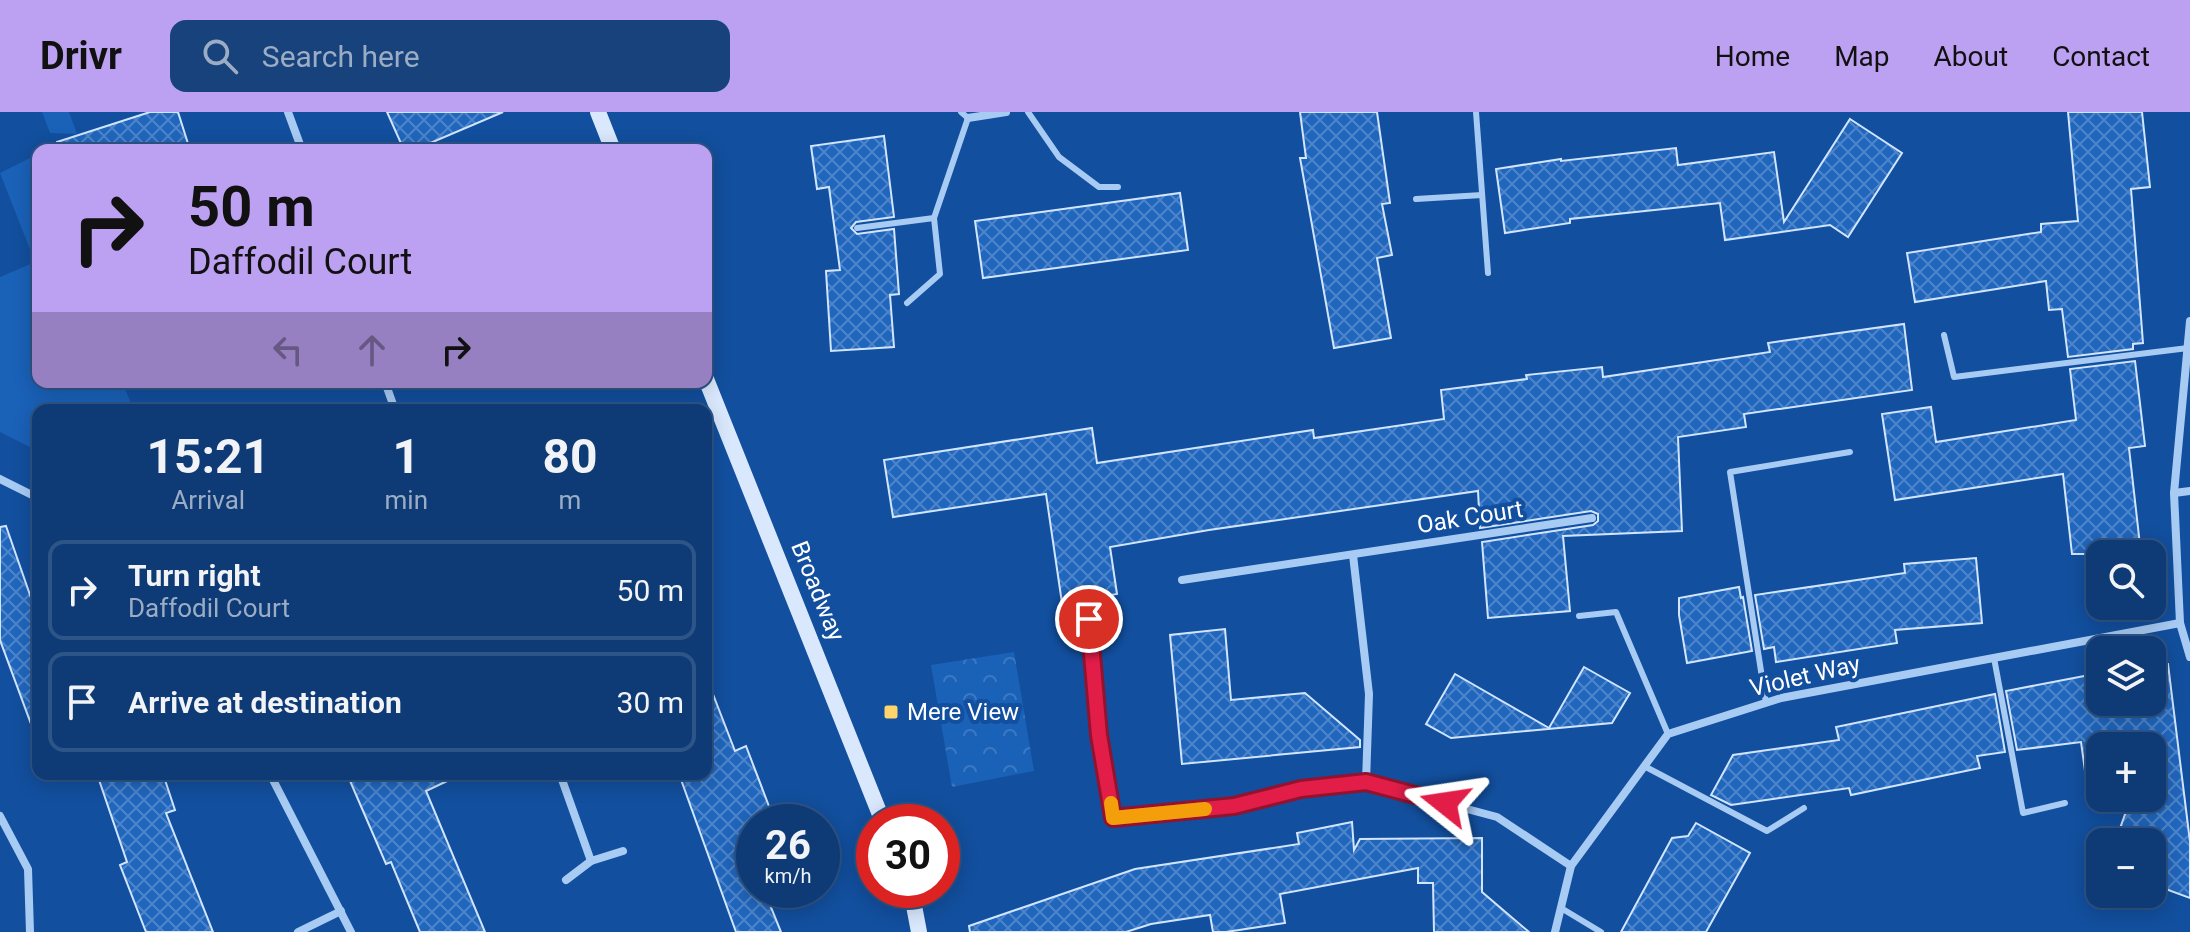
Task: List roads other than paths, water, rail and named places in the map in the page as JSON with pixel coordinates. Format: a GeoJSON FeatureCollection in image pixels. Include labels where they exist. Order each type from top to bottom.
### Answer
{"type":"FeatureCollection","features":[{"type":"Feature","properties":{"kind":"main road"},"geometry":{"type":"LineString","coordinates":[[598,112],[611,144]]}},
{"type":"Feature","properties":{"kind":"main road","name":"Broadway"},"geometry":{"type":"LineString","coordinates":[[710,388],[876,804]]}},
{"type":"Feature","properties":{"kind":"main road"},"geometry":{"type":"LineString","coordinates":[[914,908],[919,932]]}},
{"type":"Feature","properties":{"kind":"street"},"geometry":{"type":"LineString","coordinates":[[288,112],[300,144]]}},
{"type":"Feature","properties":{"kind":"street"},"geometry":{"type":"LineString","coordinates":[[965,115],[1006,112]]}},
{"type":"Feature","properties":{"kind":"street"},"geometry":{"type":"LineString","coordinates":[[2190,321],[2174,493],[2180,623],[2190,657]]}},
{"type":"Feature","properties":{"kind":"street"},"geometry":{"type":"LineString","coordinates":[[0,479],[32,495]]}},
{"type":"Feature","properties":{"kind":"street"},"geometry":{"type":"LineString","coordinates":[[2174,493],[2190,491]]}},
{"type":"Feature","properties":{"kind":"street","name":"Oak Court"},"geometry":{"type":"LineString","coordinates":[[1182,580],[1592,518]]}},
{"type":"Feature","properties":{"kind":"street"},"geometry":{"type":"LineString","coordinates":[[1353,555],[1369,694],[1366,782]]}},
{"type":"Feature","properties":{"kind":"street"},"geometry":{"type":"LineString","coordinates":[[1089,619],[1099,735],[1113,818],[1234,806],[1301,789],[1366,782],[1497,817],[1571,866]]}},
{"type":"Feature","properties":{"kind":"street","name":"Violet Way"},"geometry":{"type":"LineString","coordinates":[[1668,734],[1766,703],[2180,623]]}},
{"type":"Feature","properties":{"kind":"street"},"geometry":{"type":"LineString","coordinates":[[1555,932],[1571,866],[1668,734]]}},
{"type":"Feature","properties":{"kind":"street"},"geometry":{"type":"LineString","coordinates":[[273,780],[351,932]]}},
{"type":"Feature","properties":{"kind":"street"},"geometry":{"type":"LineString","coordinates":[[562,780],[591,861]]}},
{"type":"Feature","properties":{"kind":"street"},"geometry":{"type":"LineString","coordinates":[[0,816],[28,869],[30,932]]}},
{"type":"Feature","properties":{"kind":"street"},"geometry":{"type":"LineString","coordinates":[[566,880],[591,861],[623,851]]}},
{"type":"Feature","properties":{"kind":"street"},"geometry":{"type":"LineString","coordinates":[[298,932],[341,911]]}},
{"type":"Feature","properties":{"kind":"lane"},"geometry":{"type":"LineString","coordinates":[[1028,112],[1059,157],[1099,187],[1118,187]]}},
{"type":"Feature","properties":{"kind":"lane"},"geometry":{"type":"LineString","coordinates":[[1476,112],[1488,273]]}},
{"type":"Feature","properties":{"kind":"lane"},"geometry":{"type":"LineString","coordinates":[[907,303],[940,274],[934,218],[965,115]]}},
{"type":"Feature","properties":{"kind":"lane"},"geometry":{"type":"LineString","coordinates":[[1416,199],[1482,195]]}},
{"type":"Feature","properties":{"kind":"lane"},"geometry":{"type":"LineString","coordinates":[[857,228],[934,218]]}},
{"type":"Feature","properties":{"kind":"lane"},"geometry":{"type":"LineString","coordinates":[[1944,335],[1954,377],[2188,348]]}},
{"type":"Feature","properties":{"kind":"lane"},"geometry":{"type":"LineString","coordinates":[[1766,703],[1730,472],[1850,452]]}},
{"type":"Feature","properties":{"kind":"lane"},"geometry":{"type":"LineString","coordinates":[[1579,616],[1616,612],[1668,734]]}},
{"type":"Feature","properties":{"kind":"lane"},"geometry":{"type":"LineString","coordinates":[[1994,658],[2023,813],[2065,803]]}},
{"type":"Feature","properties":{"kind":"lane"},"geometry":{"type":"LineString","coordinates":[[1644,766],[1767,831],[1804,808]]}},
{"type":"Feature","properties":{"kind":"lane"},"geometry":{"type":"LineString","coordinates":[[1561,908],[1601,932]]}},
{"type":"Feature","properties":{"kind":"place","name":"Mere View"},"geometry":{"type":"Point","coordinates":[891,712]}}]}
